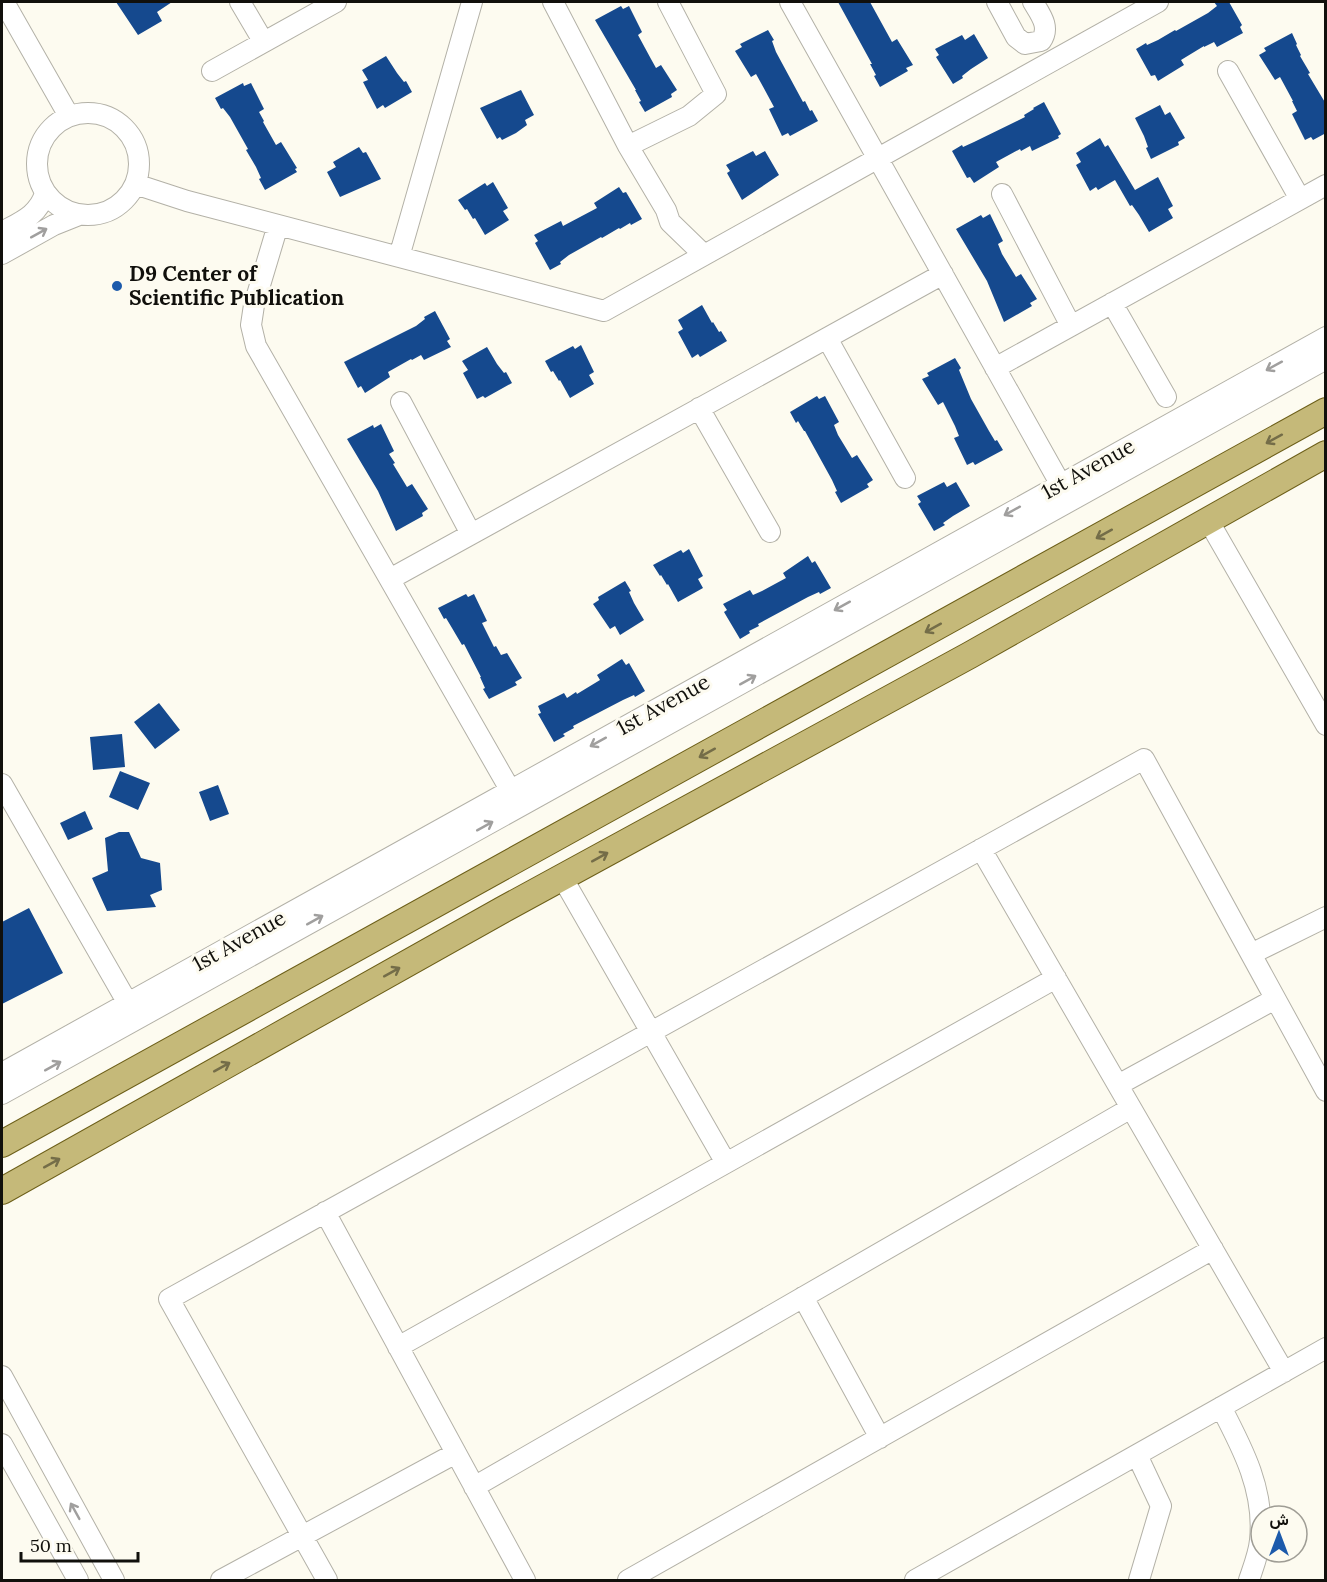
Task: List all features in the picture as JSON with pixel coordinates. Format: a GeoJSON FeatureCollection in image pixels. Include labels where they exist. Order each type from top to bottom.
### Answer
{"type":"FeatureCollection","features":[{"type":"Feature","properties":{"kind":"main road"},"geometry":{"type":"LineString","coordinates":[[2,1144],[1326,411]]}},
{"type":"Feature","properties":{"kind":"main road"},"geometry":{"type":"LineString","coordinates":[[2,1191],[562,877],[970,655],[1326,454]]}},
{"type":"Feature","properties":{"kind":"street"},"geometry":{"type":"LineString","coordinates":[[4,2],[69,116]]}},
{"type":"Feature","properties":{"kind":"street"},"geometry":{"type":"LineString","coordinates":[[240,2],[263,41]]}},
{"type":"Feature","properties":{"kind":"street"},"geometry":{"type":"LineString","coordinates":[[212,71],[336,2]]}},
{"type":"Feature","properties":{"kind":"street"},"geometry":{"type":"LineString","coordinates":[[399,257],[472,2]]}},
{"type":"Feature","properties":{"kind":"street"},"geometry":{"type":"LineString","coordinates":[[553,2],[628,146],[666,210],[670,222],[704,255]]}},
{"type":"Feature","properties":{"kind":"street"},"geometry":{"type":"LineString","coordinates":[[628,146],[688,116],[716,94],[668,2]]}},
{"type":"Feature","properties":{"kind":"street"},"geometry":{"type":"LineString","coordinates":[[790,2],[1061,484]]}},
{"type":"Feature","properties":{"kind":"street"},"geometry":{"type":"LineString","coordinates":[[997,2],[1016,37],[1025,44],[1041,41],[1045,35],[1045,23],[1033,2]]}},
{"type":"Feature","properties":{"kind":"street"},"geometry":{"type":"LineString","coordinates":[[135,184],[188,201],[604,311],[1158,2]]}},
{"type":"Feature","properties":{"kind":"street"},"geometry":{"type":"LineString","coordinates":[[1228,71],[1300,199]]}},
{"type":"Feature","properties":{"kind":"street"},"geometry":{"type":"LineString","coordinates":[[92,113],[114,120],[123,127],[136,146],[139,169],[135,184],[125,200],[116,207],[94,215],[79,215],[61,208],[45,193],[36,171],[39,149],[50,129],[69,116],[92,113]]}},
{"type":"Feature","properties":{"kind":"street"},"geometry":{"type":"LineString","coordinates":[[995,368],[1326,185]]}},
{"type":"Feature","properties":{"kind":"street"},"geometry":{"type":"LineString","coordinates":[[2,232],[35,212],[42,203],[45,193]]}},
{"type":"Feature","properties":{"kind":"street"},"geometry":{"type":"LineString","coordinates":[[1002,194],[1071,326]]}},
{"type":"Feature","properties":{"kind":"street"},"geometry":{"type":"LineString","coordinates":[[2,254],[54,225],[79,215]]}},
{"type":"Feature","properties":{"kind":"street"},"geometry":{"type":"LineString","coordinates":[[278,225],[254,305],[251,325],[256,346],[515,798]]}},
{"type":"Feature","properties":{"kind":"street"},"geometry":{"type":"LineString","coordinates":[[390,579],[942,274]]}},
{"type":"Feature","properties":{"kind":"street"},"geometry":{"type":"LineString","coordinates":[[1112,303],[1166,397]]}},
{"type":"Feature","properties":{"kind":"street","name":"1st Avenue"},"geometry":{"type":"LineString","coordinates":[[515,798],[1061,484],[1326,337]]}},
{"type":"Feature","properties":{"kind":"street"},"geometry":{"type":"LineString","coordinates":[[826,338],[905,478]]}},
{"type":"Feature","properties":{"kind":"street","name":"1st Avenue"},"geometry":{"type":"LineString","coordinates":[[2,1073],[132,1011],[515,798],[1326,359]]}},
{"type":"Feature","properties":{"kind":"street"},"geometry":{"type":"LineString","coordinates":[[401,402],[471,534]]}},
{"type":"Feature","properties":{"kind":"street"},"geometry":{"type":"LineString","coordinates":[[699,408],[770,532]]}},
{"type":"Feature","properties":{"kind":"street"},"geometry":{"type":"LineString","coordinates":[[1208,520],[1326,725]]}},
{"type":"Feature","properties":{"kind":"street"},"geometry":{"type":"LineString","coordinates":[[327,1581],[169,1299],[1144,759],[1326,1090]]}},
{"type":"Feature","properties":{"kind":"street"},"geometry":{"type":"LineString","coordinates":[[2,784],[132,1011]]}},
{"type":"Feature","properties":{"kind":"street"},"geometry":{"type":"LineString","coordinates":[[981,849],[1284,1372]]}},
{"type":"Feature","properties":{"kind":"street"},"geometry":{"type":"LineString","coordinates":[[562,877],[726,1163]]}},
{"type":"Feature","properties":{"kind":"street"},"geometry":{"type":"LineString","coordinates":[[1251,954],[1326,917]]}},
{"type":"Feature","properties":{"kind":"street"},"geometry":{"type":"LineString","coordinates":[[398,1347],[1056,978]]}},
{"type":"Feature","properties":{"kind":"street"},"geometry":{"type":"LineString","coordinates":[[1118,1085],[1275,999]]}},
{"type":"Feature","properties":{"kind":"street","name":"1st Avenue"},"geometry":{"type":"LineString","coordinates":[[2,1095],[132,1011]]}},
{"type":"Feature","properties":{"kind":"street"},"geometry":{"type":"LineString","coordinates":[[474,1487],[1131,1108]]}},
{"type":"Feature","properties":{"kind":"street"},"geometry":{"type":"LineString","coordinates":[[325,1212],[525,1581]]}},
{"type":"Feature","properties":{"kind":"street"},"geometry":{"type":"LineString","coordinates":[[628,1581],[1213,1249]]}},
{"type":"Feature","properties":{"kind":"street"},"geometry":{"type":"LineString","coordinates":[[803,1297],[880,1438]]}},
{"type":"Feature","properties":{"kind":"street"},"geometry":{"type":"LineString","coordinates":[[915,1581],[944,1574],[1137,1455],[1326,1348]]}},
{"type":"Feature","properties":{"kind":"street"},"geometry":{"type":"LineString","coordinates":[[2,1376],[114,1581]]}},
{"type":"Feature","properties":{"kind":"street"},"geometry":{"type":"LineString","coordinates":[[1221,1407],[1245,1452],[1260,1502],[1260,1541],[1249,1581]]}},
{"type":"Feature","properties":{"kind":"street"},"geometry":{"type":"LineString","coordinates":[[2,1444],[78,1581]]}},
{"type":"Feature","properties":{"kind":"street"},"geometry":{"type":"LineString","coordinates":[[221,1581],[456,1453]]}},
{"type":"Feature","properties":{"kind":"street"},"geometry":{"type":"LineString","coordinates":[[1137,1455],[1161,1506],[1139,1581]]}},
{"type":"Feature","properties":{"kind":"building"},"geometry":{"type":"Polygon","coordinates":[[[116,2],[172,2],[157,12],[162,21],[138,35],[116,2]]]}},
{"type":"Feature","properties":{"kind":"building"},"geometry":{"type":"Polygon","coordinates":[[[838,2],[870,2],[892,42],[897,39],[913,65],[906,68],[908,71],[880,87],[874,76],[876,75],[870,64],[872,64],[838,2]]]}},
{"type":"Feature","properties":{"kind":"building"},"geometry":{"type":"Polygon","coordinates":[[[1214,2],[1229,2],[1242,25],[1240,27],[1243,33],[1217,47],[1214,42],[1204,46],[1181,60],[1184,65],[1158,81],[1155,75],[1151,76],[1136,49],[1208,13],[1217,6],[1214,2]]]}},
{"type":"Feature","properties":{"kind":"building"},"geometry":{"type":"Polygon","coordinates":[[[621,6],[623,9],[629,6],[642,32],[638,35],[656,68],[661,65],[677,90],[671,94],[672,97],[645,112],[636,90],[595,20],[621,6]]]}},
{"type":"Feature","properties":{"kind":"building"},"geometry":{"type":"Polygon","coordinates":[[[768,30],[774,40],[772,41],[776,52],[803,102],[805,101],[818,121],[790,136],[788,133],[782,136],[769,109],[774,107],[761,83],[756,74],[751,77],[735,51],[742,47],[740,44],[768,30]]]}},
{"type":"Feature","properties":{"kind":"building"},"geometry":{"type":"Polygon","coordinates":[[[1292,33],[1300,56],[1310,73],[1308,74],[1326,104],[1326,133],[1313,140],[1311,137],[1305,140],[1292,114],[1297,111],[1293,101],[1280,77],[1275,80],[1259,55],[1266,51],[1264,48],[1292,33]]]}},
{"type":"Feature","properties":{"kind":"building"},"geometry":{"type":"Polygon","coordinates":[[[974,34],[988,58],[953,84],[936,57],[939,55],[935,49],[962,35],[965,40],[974,34]]]}},
{"type":"Feature","properties":{"kind":"building"},"geometry":{"type":"Polygon","coordinates":[[[386,56],[412,92],[385,108],[383,105],[377,109],[363,82],[368,80],[362,70],[386,56]]]}},
{"type":"Feature","properties":{"kind":"building"},"geometry":{"type":"Polygon","coordinates":[[[243,83],[244,86],[251,83],[264,109],[259,112],[263,122],[276,145],[281,142],[297,168],[295,169],[297,172],[265,190],[246,150],[248,149],[230,117],[223,108],[221,109],[215,98],[243,83]]]}},
{"type":"Feature","properties":{"kind":"building"},"geometry":{"type":"Polygon","coordinates":[[[521,90],[534,115],[525,120],[527,125],[516,133],[502,140],[500,137],[497,139],[480,108],[521,90]]]}},
{"type":"Feature","properties":{"kind":"building"},"geometry":{"type":"Polygon","coordinates":[[[1044,102],[1061,134],[1059,138],[1032,151],[1030,146],[1021,151],[1020,149],[996,162],[999,167],[974,183],[970,177],[967,178],[952,151],[1025,117],[1024,115],[1044,102]]]}},
{"type":"Feature","properties":{"kind":"building"},"geometry":{"type":"Polygon","coordinates":[[[1160,105],[1165,115],[1170,112],[1185,138],[1178,142],[1179,145],[1151,159],[1144,136],[1135,118],[1160,105]]]}},
{"type":"Feature","properties":{"kind":"building"},"geometry":{"type":"Polygon","coordinates":[[[1100,138],[1105,147],[1108,145],[1135,190],[1158,177],[1173,206],[1168,209],[1173,218],[1149,232],[1115,180],[1098,190],[1096,187],[1090,191],[1076,165],[1081,162],[1076,153],[1100,138]]]}},
{"type":"Feature","properties":{"kind":"building"},"geometry":{"type":"Polygon","coordinates":[[[359,147],[363,153],[366,152],[381,179],[340,197],[327,172],[336,167],[333,162],[359,147]]]}},
{"type":"Feature","properties":{"kind":"building"},"geometry":{"type":"Polygon","coordinates":[[[753,151],[756,156],[765,151],[779,175],[742,200],[727,173],[730,171],[726,165],[753,151]]]}},
{"type":"Feature","properties":{"kind":"building"},"geometry":{"type":"Polygon","coordinates":[[[493,182],[508,208],[503,211],[509,220],[485,235],[475,218],[473,219],[458,200],[485,183],[487,186],[493,182]]]}},
{"type":"Feature","properties":{"kind":"building"},"geometry":{"type":"Polygon","coordinates":[[[619,187],[623,193],[626,192],[642,219],[601,237],[569,255],[560,262],[561,264],[550,270],[535,243],[538,241],[534,235],[561,221],[563,226],[597,208],[594,203],[619,187]]]}},
{"type":"Feature","properties":{"kind":"building"},"geometry":{"type":"Polygon","coordinates":[[[990,214],[1003,241],[998,244],[1002,254],[1016,277],[1021,274],[1037,299],[1030,303],[1032,306],[1004,322],[987,281],[956,229],[981,215],[983,218],[990,214]]]}},
{"type":"Feature","properties":{"kind":"building"},"geometry":{"type":"Polygon","coordinates":[[[702,305],[712,323],[727,341],[700,357],[698,354],[692,358],[678,332],[683,329],[678,320],[702,305]]]}},
{"type":"Feature","properties":{"kind":"building"},"geometry":{"type":"Polygon","coordinates":[[[435,311],[450,339],[447,341],[451,347],[424,360],[421,355],[411,359],[388,372],[390,377],[365,393],[361,386],[358,388],[344,362],[416,326],[425,319],[424,317],[435,311]]]}},
{"type":"Feature","properties":{"kind":"building"},"geometry":{"type":"Polygon","coordinates":[[[581,345],[594,372],[589,375],[594,384],[570,398],[545,361],[573,346],[575,349],[581,345]]]}},
{"type":"Feature","properties":{"kind":"building"},"geometry":{"type":"Polygon","coordinates":[[[487,347],[512,383],[485,398],[483,396],[477,399],[463,373],[468,370],[462,361],[487,347]]]}},
{"type":"Feature","properties":{"kind":"building"},"geometry":{"type":"Polygon","coordinates":[[[955,358],[961,368],[959,370],[971,399],[995,441],[997,440],[1003,450],[975,465],[973,462],[967,465],[954,438],[959,436],[943,402],[938,405],[922,379],[929,376],[927,373],[955,358]]]}},
{"type":"Feature","properties":{"kind":"building"},"geometry":{"type":"Polygon","coordinates":[[[817,396],[819,399],[825,396],[839,422],[834,425],[838,435],[852,458],[857,455],[873,480],[867,484],[869,487],[841,503],[832,480],[805,431],[798,421],[796,423],[790,412],[817,396]]]}},
{"type":"Feature","properties":{"kind":"building"},"geometry":{"type":"Polygon","coordinates":[[[381,424],[394,451],[389,454],[395,463],[393,464],[407,487],[412,484],[428,509],[422,513],[423,516],[396,531],[378,491],[347,439],[373,425],[374,428],[381,424]]]}},
{"type":"Feature","properties":{"kind":"building"},"geometry":{"type":"Polygon","coordinates":[[[944,482],[947,487],[956,482],[970,506],[934,531],[918,504],[921,502],[917,496],[944,482]]]}},
{"type":"Feature","properties":{"kind":"building"},"geometry":{"type":"Polygon","coordinates":[[[689,549],[703,576],[698,579],[703,588],[678,602],[653,565],[681,550],[683,553],[689,549]]]}},
{"type":"Feature","properties":{"kind":"building"},"geometry":{"type":"Polygon","coordinates":[[[808,556],[812,563],[815,561],[831,588],[808,597],[758,624],[759,626],[740,639],[724,612],[727,610],[723,604],[750,590],[753,595],[786,578],[783,573],[808,556]]]}},
{"type":"Feature","properties":{"kind":"building"},"geometry":{"type":"Polygon","coordinates":[[[625,581],[644,620],[620,635],[615,626],[610,629],[593,604],[599,600],[598,597],[625,581]]]}},
{"type":"Feature","properties":{"kind":"building"},"geometry":{"type":"Polygon","coordinates":[[[466,594],[468,597],[474,594],[487,621],[482,623],[494,647],[496,646],[501,655],[507,653],[522,678],[515,682],[517,685],[489,699],[483,689],[485,688],[481,677],[464,644],[462,645],[438,608],[466,594]]]}},
{"type":"Feature","properties":{"kind":"building"},"geometry":{"type":"Polygon","coordinates":[[[622,659],[626,665],[629,663],[645,691],[573,726],[574,728],[563,734],[565,736],[554,742],[538,714],[541,713],[538,706],[564,693],[567,698],[576,692],[577,694],[600,680],[597,675],[622,659]]]}},
{"type":"Feature","properties":{"kind":"building"},"geometry":{"type":"Polygon","coordinates":[[[159,703],[180,730],[155,749],[134,722],[159,703]]]}},
{"type":"Feature","properties":{"kind":"building"},"geometry":{"type":"Polygon","coordinates":[[[122,734],[125,767],[93,770],[90,737],[122,734]]]}},
{"type":"Feature","properties":{"kind":"building"},"geometry":{"type":"Polygon","coordinates":[[[120,771],[150,783],[138,810],[109,797],[120,771]]]}},
{"type":"Feature","properties":{"kind":"building"},"geometry":{"type":"Polygon","coordinates":[[[218,785],[229,814],[210,821],[199,792],[218,785]]]}},
{"type":"Feature","properties":{"kind":"building"},"geometry":{"type":"Polygon","coordinates":[[[85,811],[93,829],[68,840],[60,823],[85,811]]]}},
{"type":"Feature","properties":{"kind":"building"},"geometry":{"type":"Polygon","coordinates":[[[119,832],[129,832],[141,858],[160,863],[162,890],[150,895],[156,907],[107,911],[92,878],[108,871],[105,838],[119,832]]]}},
{"type":"Feature","properties":{"kind":"building"},"geometry":{"type":"Polygon","coordinates":[[[29,908],[63,973],[2,1004],[2,922],[29,908]]]}},
{"type":"Feature","properties":{"kind":"place","name":"D9 Center of Scientific Publication"},"geometry":{"type":"Point","coordinates":[117,286]}}]}
